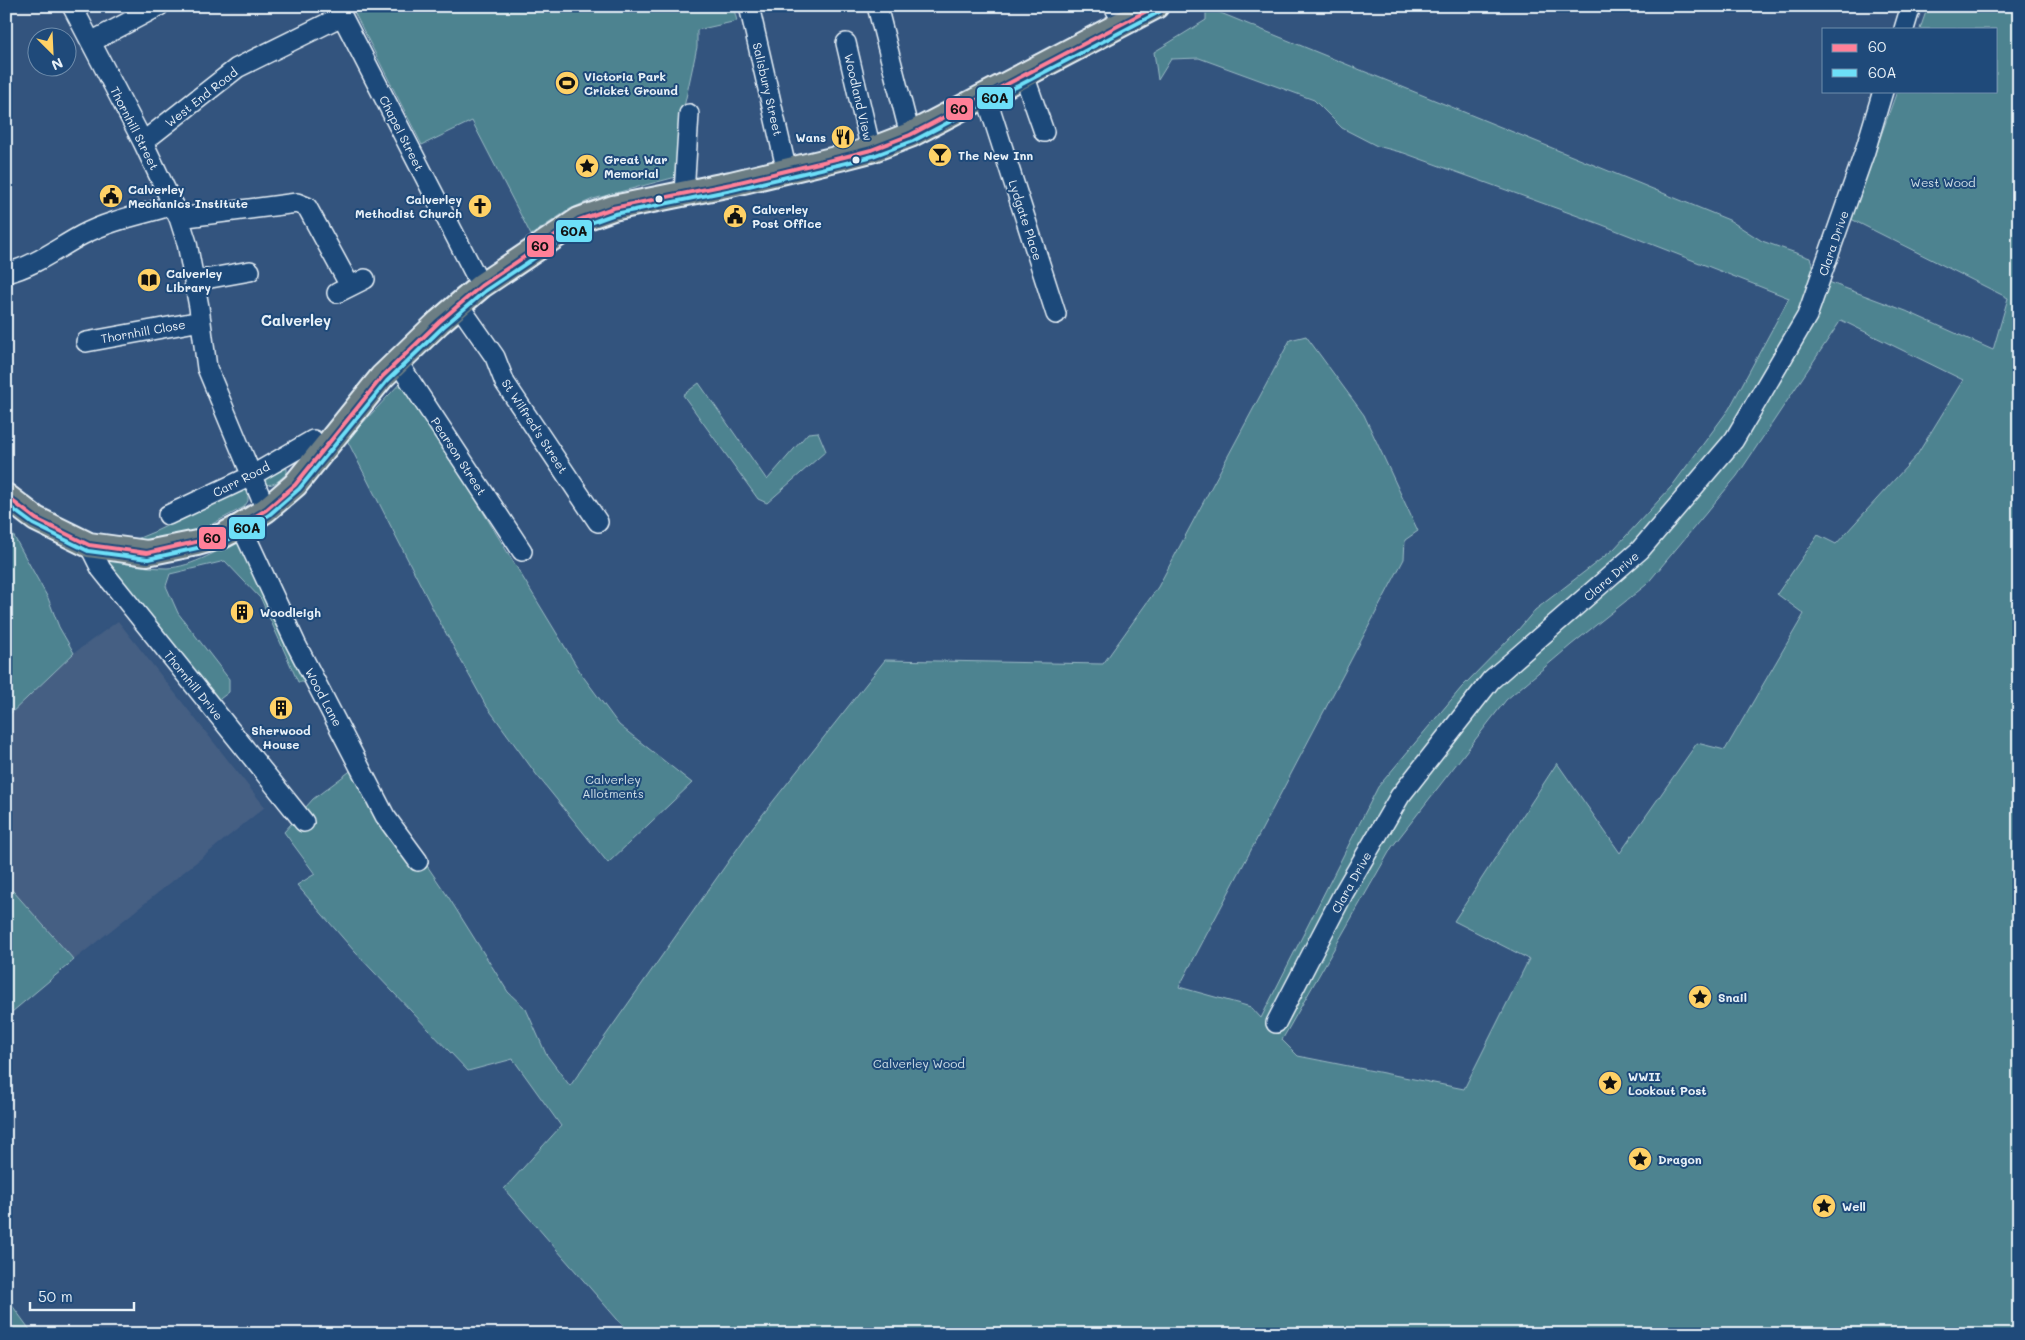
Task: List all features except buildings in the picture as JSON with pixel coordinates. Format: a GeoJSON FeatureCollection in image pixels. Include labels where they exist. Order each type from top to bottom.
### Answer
{"type":"FeatureCollection","features":[{"type":"Feature","properties":{"kind":"main road"},"geometry":{"type":"LineString","coordinates":[[6,496],[36,519],[89,545],[147,554],[222,536],[266,510],[295,484],[398,361],[458,304],[481,286],[579,220],[613,208],[787,172],[872,150],[910,135],[1024,75],[1118,14],[1156,6]]}},
{"type":"Feature","properties":{"kind":"street","name":"Thornhill Street"},"geometry":{"type":"LineString","coordinates":[[72,6],[143,142],[176,211],[187,243],[201,321],[207,368],[266,510]]}},
{"type":"Feature","properties":{"kind":"street"},"geometry":{"type":"LineString","coordinates":[[91,42],[159,6]]}},
{"type":"Feature","properties":{"kind":"street","name":"Salisbury Street"},"geometry":{"type":"LineString","coordinates":[[749,6],[787,172]]}},
{"type":"Feature","properties":{"kind":"street"},"geometry":{"type":"LineString","coordinates":[[877,6],[910,135]]}},
{"type":"Feature","properties":{"kind":"street"},"geometry":{"type":"LineString","coordinates":[[1904,28],[1911,6]]}},
{"type":"Feature","properties":{"kind":"street","name":"West End Road"},"geometry":{"type":"LineString","coordinates":[[143,142],[237,68],[340,11]]}},
{"type":"Feature","properties":{"kind":"street","name":"Chapel Street"},"geometry":{"type":"LineString","coordinates":[[340,11],[481,286]]}},
{"type":"Feature","properties":{"kind":"street","name":"Woodland View"},"geometry":{"type":"LineString","coordinates":[[846,43],[872,150]]}},
{"type":"Feature","properties":{"kind":"street"},"geometry":{"type":"LineString","coordinates":[[1024,75],[1044,132]]}},
{"type":"Feature","properties":{"kind":"street","name":"Clara Drive"},"geometry":{"type":"LineString","coordinates":[[1276,1023],[1342,894],[1400,796],[1490,680],[1640,550],[1734,440],[1807,316],[1828,260],[1883,92]]}},
{"type":"Feature","properties":{"kind":"street","name":"Lydgate Place"},"geometry":{"type":"LineString","coordinates":[[986,96],[1056,314]]}},
{"type":"Feature","properties":{"kind":"street"},"geometry":{"type":"LineString","coordinates":[[684,193],[689,114]]}},
{"type":"Feature","properties":{"kind":"street"},"geometry":{"type":"LineString","coordinates":[[6,273],[39,262],[83,235],[104,226],[176,211],[297,203],[308,207],[351,286]]}},
{"type":"Feature","properties":{"kind":"street"},"geometry":{"type":"LineString","coordinates":[[194,281],[250,271]]}},
{"type":"Feature","properties":{"kind":"street","name":"St Wilfred's Street"},"geometry":{"type":"LineString","coordinates":[[458,304],[495,357],[505,383],[598,522]]}},
{"type":"Feature","properties":{"kind":"street","name":"Thornhill Close"},"geometry":{"type":"LineString","coordinates":[[86,342],[201,321]]}},
{"type":"Feature","properties":{"kind":"street","name":"Pearson Street"},"geometry":{"type":"LineString","coordinates":[[398,361],[522,551]]}},
{"type":"Feature","properties":{"kind":"street","name":"Carr Road"},"geometry":{"type":"LineString","coordinates":[[168,515],[251,476],[313,440]]}},
{"type":"Feature","properties":{"kind":"street","name":"Wood Lane"},"geometry":{"type":"LineString","coordinates":[[241,526],[296,644],[385,816],[418,861]]}},
{"type":"Feature","properties":{"kind":"street","name":"Thornhill Drive"},"geometry":{"type":"LineString","coordinates":[[89,545],[101,569],[304,822]]}},
{"type":"Feature","properties":{"kind":"shaded area"},"geometry":{"type":"Polygon","coordinates":[[[118,621],[265,807],[74,960],[6,883],[6,718],[74,653],[118,621]]]}},
{"type":"Feature","properties":{"kind":"green space"},"geometry":{"type":"Polygon","coordinates":[[[351,6],[733,6],[737,21],[697,30],[697,47],[684,107],[676,177],[593,199],[570,209],[531,235],[472,121],[422,145],[351,6]]]}},
{"type":"Feature","properties":{"kind":"green space","name":"Calverley Wood"},"geometry":{"type":"Polygon","coordinates":[[[1928,6],[2019,6],[2019,1334],[630,1334],[504,1189],[561,1126],[513,1059],[468,1071],[355,952],[297,885],[315,874],[284,832],[313,799],[365,760],[391,813],[449,898],[508,992],[526,1009],[546,1054],[570,1086],[752,828],[885,660],[1103,664],[1158,587],[1290,340],[1306,336],[1364,415],[1418,531],[1405,540],[1404,559],[1179,987],[1251,1007],[1261,1018],[1378,787],[1462,687],[1535,610],[1614,549],[1672,486],[1729,409],[1789,298],[1600,224],[1404,153],[1377,146],[1342,128],[1314,100],[1199,58],[1171,59],[1158,80],[1154,52],[1206,20],[1206,7],[1729,220],[1762,241],[1810,258],[1818,278],[1906,311],[1993,350],[2008,298],[1851,219],[1897,92],[1998,92],[1998,28],[1920,28],[1928,6]],[[1841,320],[1737,476],[1646,585],[1506,700],[1392,847],[1282,1040],[1298,1056],[1464,1089],[1529,959],[1454,921],[1557,763],[1620,853],[1697,743],[1725,750],[1804,614],[1777,594],[1818,535],[1836,544],[1917,455],[1963,380],[1841,320]]]}},
{"type":"Feature","properties":{"kind":"green space","name":"Calverley Allotments"},"geometry":{"type":"Polygon","coordinates":[[[403,380],[582,675],[619,725],[692,783],[608,863],[536,774],[485,704],[437,617],[347,440],[403,380]]]}},
{"type":"Feature","properties":{"kind":"green space"},"geometry":{"type":"Polygon","coordinates":[[[699,383],[767,480],[808,433],[818,432],[826,451],[767,503],[758,499],[683,395],[699,383]]]}},
{"type":"Feature","properties":{"kind":"green space"},"geometry":{"type":"Polygon","coordinates":[[[287,468],[287,473],[277,482],[265,484],[263,480],[287,468]]]}},
{"type":"Feature","properties":{"kind":"green space"},"geometry":{"type":"Polygon","coordinates":[[[248,487],[248,501],[244,507],[203,529],[159,543],[127,543],[156,531],[248,487]]]}},
{"type":"Feature","properties":{"kind":"green space"},"geometry":{"type":"Polygon","coordinates":[[[6,522],[48,598],[59,627],[74,653],[6,718],[6,522]]]}},
{"type":"Feature","properties":{"kind":"green space"},"geometry":{"type":"Polygon","coordinates":[[[243,538],[308,682],[298,682],[261,599],[225,561],[170,574],[166,586],[178,613],[229,679],[229,692],[216,702],[107,567],[108,560],[152,567],[177,567],[206,557],[243,538]]]}},
{"type":"Feature","properties":{"kind":"green space"},"geometry":{"type":"Polygon","coordinates":[[[6,883],[74,960],[6,1017],[6,883]]]}},
{"type":"Feature","properties":{"kind":"green space"},"geometry":{"type":"Polygon","coordinates":[[[6,1297],[33,1334],[6,1334],[6,1297]]]}},
{"type":"Feature","properties":{"kind":"transit line","name":"60"},"geometry":{"type":"LineString","coordinates":[[6,496],[36,519],[89,545],[147,553],[222,536],[266,510],[295,485],[382,377],[439,322],[481,286],[579,220],[613,208],[731,184],[871,150],[910,135],[1156,6]]}},
{"type":"Feature","properties":{"kind":"transit line","name":"60A"},"geometry":{"type":"LineString","coordinates":[[6,504],[33,524],[88,551],[148,559],[224,542],[269,515],[299,489],[387,381],[443,327],[485,291],[582,226],[615,214],[732,190],[873,156],[913,141],[1159,12]]}},
{"type":"Feature","properties":{"kind":"place","name":"Victoria Park Cricket Ground"},"geometry":{"type":"Point","coordinates":[567,83]}},
{"type":"Feature","properties":{"kind":"place","name":"Wans"},"geometry":{"type":"Point","coordinates":[843,137]}},
{"type":"Feature","properties":{"kind":"place","name":"The New Inn"},"geometry":{"type":"Point","coordinates":[940,155]}},
{"type":"Feature","properties":{"kind":"place","name":"Great War Memorial"},"geometry":{"type":"Point","coordinates":[587,166]}},
{"type":"Feature","properties":{"kind":"place","name":"Calverley Mechanics Institute"},"geometry":{"type":"Point","coordinates":[111,196]}},
{"type":"Feature","properties":{"kind":"place","name":"Calverley Methodist Church"},"geometry":{"type":"Point","coordinates":[480,206]}},
{"type":"Feature","properties":{"kind":"place","name":"Calverley Post Office"},"geometry":{"type":"Point","coordinates":[735,216]}},
{"type":"Feature","properties":{"kind":"place","name":"Calverley Library"},"geometry":{"type":"Point","coordinates":[149,280]}},
{"type":"Feature","properties":{"kind":"place","name":"Woodleigh"},"geometry":{"type":"Point","coordinates":[242,612]}},
{"type":"Feature","properties":{"kind":"place","name":"Sherwood House"},"geometry":{"type":"Point","coordinates":[281,708]}},
{"type":"Feature","properties":{"kind":"place","name":"Snail"},"geometry":{"type":"Point","coordinates":[1700,997]}},
{"type":"Feature","properties":{"kind":"place","name":"WWII Lookout Post"},"geometry":{"type":"Point","coordinates":[1610,1083]}},
{"type":"Feature","properties":{"kind":"place","name":"Dragon"},"geometry":{"type":"Point","coordinates":[1640,1159]}},
{"type":"Feature","properties":{"kind":"place","name":"Well"},"geometry":{"type":"Point","coordinates":[1824,1206]}},
{"type":"Feature","properties":{"kind":"district","name":"Calverley"},"geometry":{"type":"Point","coordinates":[296,320]}},
{"type":"Feature","properties":{"kind":"park label","name":"West Wood"},"geometry":{"type":"Point","coordinates":[1943,182]}}]}
